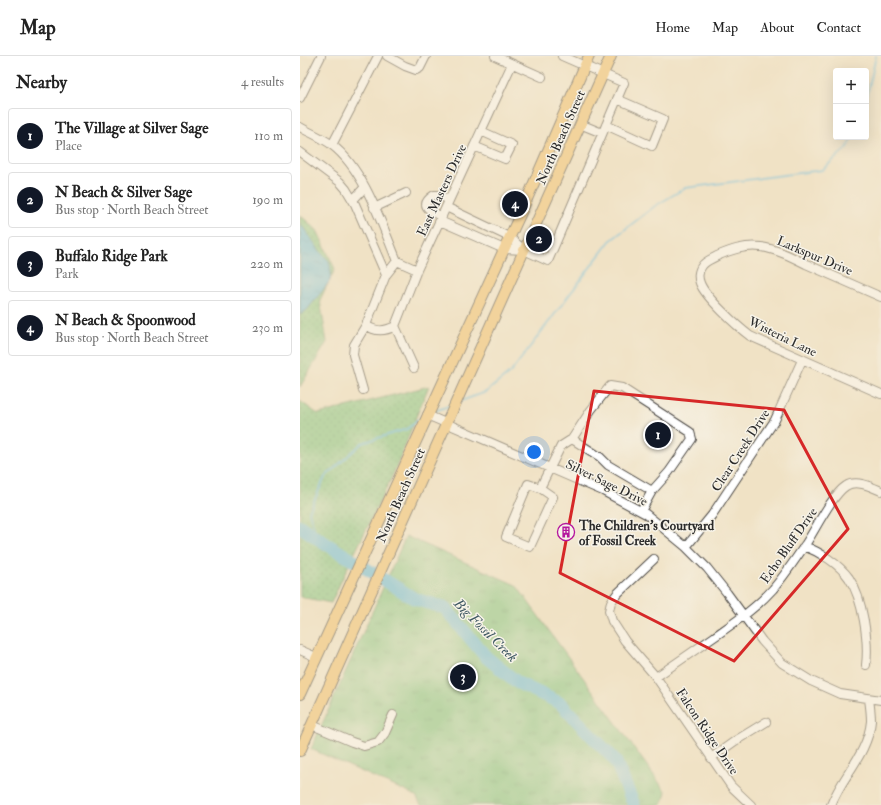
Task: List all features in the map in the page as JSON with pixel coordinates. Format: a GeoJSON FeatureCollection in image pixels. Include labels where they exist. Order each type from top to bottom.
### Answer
{"type":"FeatureCollection","features":[{"type":"Feature","properties":{"kind":"main road","name":"North Beach Street"},"geometry":{"type":"LineString","coordinates":[[300,694],[510,237],[589,56]]}},
{"type":"Feature","properties":{"kind":"main road","name":"North Beach Street"},"geometry":{"type":"LineString","coordinates":[[300,751],[611,56]]}},
{"type":"Feature","properties":{"kind":"street"},"geometry":{"type":"LineString","coordinates":[[300,98],[321,56]]}},
{"type":"Feature","properties":{"kind":"street"},"geometry":{"type":"LineString","coordinates":[[332,145],[378,56]]}},
{"type":"Feature","properties":{"kind":"street"},"geometry":{"type":"LineString","coordinates":[[387,56],[416,70],[420,68],[426,56]]}},
{"type":"Feature","properties":{"kind":"street"},"geometry":{"type":"LineString","coordinates":[[495,56],[542,77]]}},
{"type":"Feature","properties":{"kind":"street"},"geometry":{"type":"LineString","coordinates":[[524,250],[504,249],[441,219],[429,211],[426,207],[429,198],[434,195],[510,237],[524,250],[548,261],[624,83],[562,56]]}},
{"type":"Feature","properties":{"kind":"street","name":"East Masters Drive"},"geometry":{"type":"LineString","coordinates":[[395,326],[417,270],[512,64]]}},
{"type":"Feature","properties":{"kind":"street"},"geometry":{"type":"LineString","coordinates":[[606,125],[652,146],[663,119],[617,99]]}},
{"type":"Feature","properties":{"kind":"street"},"geometry":{"type":"LineString","coordinates":[[580,124],[602,133]]}},
{"type":"Feature","properties":{"kind":"street"},"geometry":{"type":"LineString","coordinates":[[300,127],[332,145],[354,168],[365,187],[397,261],[417,270]]}},
{"type":"Feature","properties":{"kind":"street"},"geometry":{"type":"LineString","coordinates":[[474,146],[505,159],[509,152],[512,145],[481,131]]}},
{"type":"Feature","properties":{"kind":"street"},"geometry":{"type":"LineString","coordinates":[[300,152],[346,188],[353,200],[386,275]]}},
{"type":"Feature","properties":{"kind":"street"},"geometry":{"type":"LineString","coordinates":[[353,200],[365,187]]}},
{"type":"Feature","properties":{"kind":"street"},"geometry":{"type":"LineString","coordinates":[[374,208],[406,193]]}},
{"type":"Feature","properties":{"kind":"street","name":"Larkspur Drive"},"geometry":{"type":"LineString","coordinates":[[698,273],[706,262],[727,252],[749,246],[761,246],[782,253],[881,297]]}},
{"type":"Feature","properties":{"kind":"street"},"geometry":{"type":"LineString","coordinates":[[363,390],[353,355],[354,345],[366,325],[386,275],[397,261]]}},
{"type":"Feature","properties":{"kind":"street","name":"Wisteria Lane"},"geometry":{"type":"LineString","coordinates":[[698,273],[699,282],[704,290],[738,327],[750,336],[881,394]]}},
{"type":"Feature","properties":{"kind":"street"},"geometry":{"type":"LineString","coordinates":[[366,325],[373,330],[386,330],[395,326],[414,368]]}},
{"type":"Feature","properties":{"kind":"street","name":"Clear Creek Drive"},"geometry":{"type":"LineString","coordinates":[[686,547],[712,515],[775,420],[802,360]]}},
{"type":"Feature","properties":{"kind":"street"},"geometry":{"type":"LineString","coordinates":[[540,488],[561,446],[572,439],[591,410],[610,386],[622,388],[690,432],[692,438],[669,472],[652,491],[641,511]]}},
{"type":"Feature","properties":{"kind":"street","name":"Silver Sage Drive"},"geometry":{"type":"LineString","coordinates":[[428,415],[603,491],[641,511],[686,547],[707,568],[743,616],[782,663],[811,681],[840,694],[881,700]]}},
{"type":"Feature","properties":{"kind":"street"},"geometry":{"type":"LineString","coordinates":[[572,439],[600,457],[608,465],[652,491]]}},
{"type":"Feature","properties":{"kind":"street"},"geometry":{"type":"LineString","coordinates":[[528,484],[540,488],[554,497],[530,547],[506,536],[528,484]]}},
{"type":"Feature","properties":{"kind":"street","name":"Echo Bluff Drive"},"geometry":{"type":"LineString","coordinates":[[656,677],[743,616],[773,588],[804,546],[831,502],[845,486],[850,484],[858,484],[881,491]]}},
{"type":"Feature","properties":{"kind":"street"},"geometry":{"type":"LineString","coordinates":[[804,546],[823,555],[841,569],[849,578],[854,588],[863,616],[868,654],[866,665]]}},
{"type":"Feature","properties":{"kind":"street","name":"Falcon Ridge Drive"},"geometry":{"type":"LineString","coordinates":[[654,559],[617,594],[611,602],[609,611],[612,621],[625,641],[656,677],[731,786],[751,805]]}},
{"type":"Feature","properties":{"kind":"street"},"geometry":{"type":"LineString","coordinates":[[300,650],[316,657]]}},
{"type":"Feature","properties":{"kind":"street"},"geometry":{"type":"LineString","coordinates":[[831,805],[840,786],[865,745],[871,719],[869,699]]}},
{"type":"Feature","properties":{"kind":"street"},"geometry":{"type":"LineString","coordinates":[[312,725],[364,746],[378,742],[385,733],[393,715]]}},
{"type":"Feature","properties":{"kind":"street"},"geometry":{"type":"LineString","coordinates":[[711,758],[735,740],[766,722]]}},
{"type":"Feature","properties":{"kind":"highlighted area"},"geometry":{"type":"Polygon","coordinates":[[[594,391],[784,410],[848,529],[734,661],[560,573],[594,391]]]}},
{"type":"Feature","properties":{"kind":"green space"},"geometry":{"type":"Polygon","coordinates":[[[300,215],[317,230],[335,269],[320,300],[327,342],[300,387],[300,215]]]}},
{"type":"Feature","properties":{"kind":"green space"},"geometry":{"type":"Polygon","coordinates":[[[429,386],[391,479],[331,603],[300,597],[300,401],[318,414],[429,386]]]}},
{"type":"Feature","properties":{"kind":"green space"},"geometry":{"type":"Polygon","coordinates":[[[406,536],[516,585],[666,792],[662,805],[421,805],[416,796],[311,749],[406,536]]]}},
{"type":"Feature","properties":{"kind":"water"},"geometry":{"type":"Polygon","coordinates":[[[300,223],[322,254],[329,261],[331,271],[330,281],[307,310],[300,315],[300,223]]]}},
{"type":"Feature","properties":{"kind":"waterway"},"geometry":{"type":"LineString","coordinates":[[869,88],[876,56]]}},
{"type":"Feature","properties":{"kind":"waterway"},"geometry":{"type":"LineString","coordinates":[[461,401],[486,392],[511,372],[610,241],[655,206],[685,188],[822,170],[847,148],[851,140]]}},
{"type":"Feature","properties":{"kind":"waterway"},"geometry":{"type":"LineString","coordinates":[[435,411],[451,405]]}},
{"type":"Feature","properties":{"kind":"waterway"},"geometry":{"type":"LineString","coordinates":[[317,538],[309,512],[325,477],[362,443],[407,429],[423,416]]}},
{"type":"Feature","properties":{"kind":"waterway","name":"Big Fossil Creek"},"geometry":{"type":"LineString","coordinates":[[300,526],[415,599],[445,608],[486,657],[518,683],[560,703],[615,760],[634,805]]}},
{"type":"Feature","properties":{"kind":"place","name":"N Beach & Spoonwood"},"geometry":{"type":"Point","coordinates":[515,204]}},
{"type":"Feature","properties":{"kind":"place","name":"N Beach & Silver Sage"},"geometry":{"type":"Point","coordinates":[539,239]}},
{"type":"Feature","properties":{"kind":"place","name":"The Village at Silver Sage"},"geometry":{"type":"Point","coordinates":[658,435]}},
{"type":"Feature","properties":{"kind":"place","name":"The Children's Courtyard of Fossil Creek"},"geometry":{"type":"Point","coordinates":[566,532]}},
{"type":"Feature","properties":{"kind":"place","name":"Buffalo Ridge Park"},"geometry":{"type":"Point","coordinates":[463,677]}}]}
